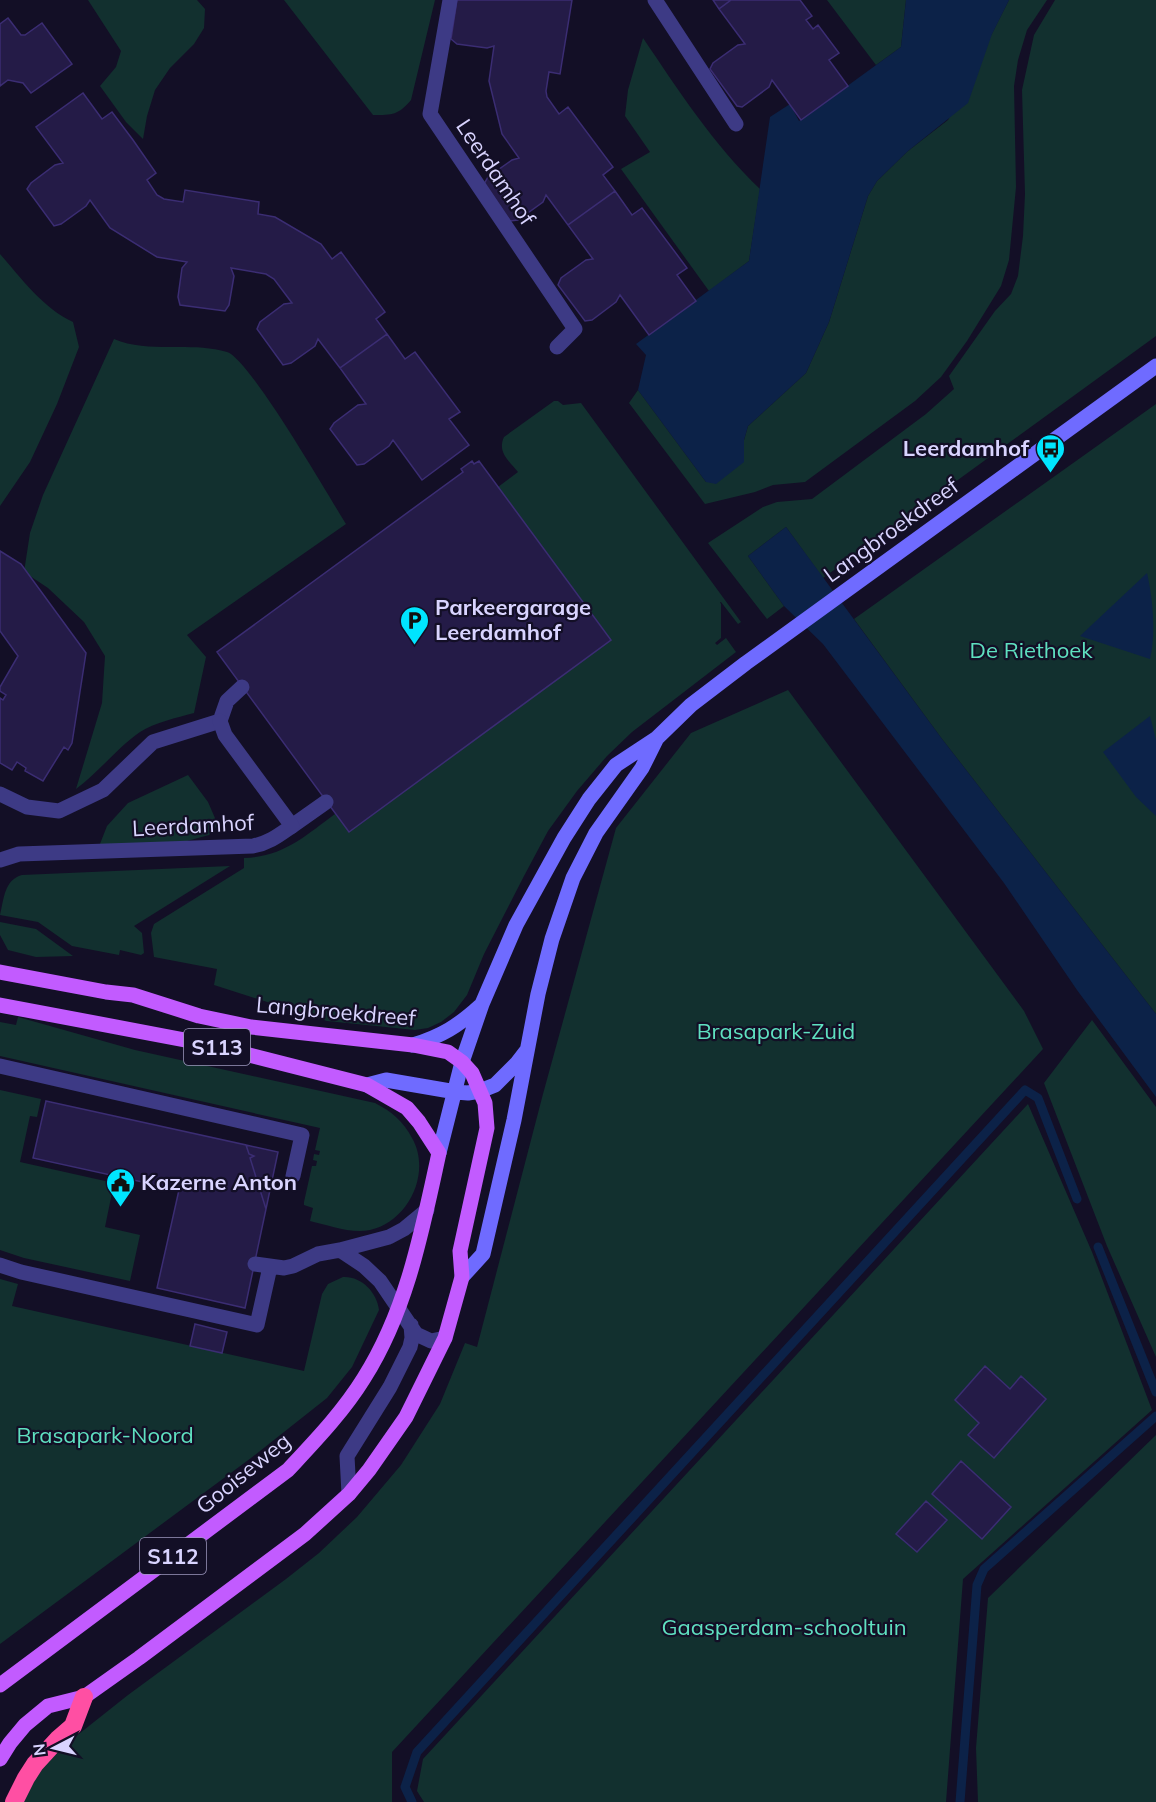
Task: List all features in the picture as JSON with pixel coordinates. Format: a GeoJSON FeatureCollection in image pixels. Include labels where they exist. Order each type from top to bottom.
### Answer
{"type":"FeatureCollection","features":[{"type":"Feature","properties":{"kind":"highway"},"geometry":{"type":"LineString","coordinates":[[14,1802],[35,1764],[73,1726],[84,1697]]}},
{"type":"Feature","properties":{"kind":"main road","name":"Langbroekdreef"},"geometry":{"type":"LineString","coordinates":[[0,972],[106,992],[133,994],[199,1016],[251,1027],[413,1045],[443,1034],[456,1027],[483,1004],[516,925],[542,874],[583,808],[616,765],[657,738],[691,705],[746,663],[1156,366]]}},
{"type":"Feature","properties":{"kind":"main road","name":"Langbroekdreef"},"geometry":{"type":"LineString","coordinates":[[480,1091],[495,1085],[529,1047],[538,994],[552,939],[573,878],[596,833],[642,768],[657,738]]}},
{"type":"Feature","properties":{"kind":"main road","name":"S112"},"geometry":{"type":"LineString","coordinates":[[440,1153],[462,1062],[483,1004]]}},
{"type":"Feature","properties":{"kind":"main road","name":"S113"},"geometry":{"type":"LineString","coordinates":[[0,1005],[206,1044],[367,1085],[407,1108],[420,1122],[440,1153]]}},
{"type":"Feature","properties":{"kind":"main road","name":"S113"},"geometry":{"type":"LineString","coordinates":[[413,1045],[448,1052],[462,1062]]}},
{"type":"Feature","properties":{"kind":"main road","name":"S112"},"geometry":{"type":"LineString","coordinates":[[0,1759],[26,1725],[48,1706],[84,1697],[280,1554],[349,1494],[369,1470],[405,1417],[432,1366],[445,1338],[462,1277],[483,1254],[529,1047]]}},
{"type":"Feature","properties":{"kind":"main road"},"geometry":{"type":"LineString","coordinates":[[462,1062],[472,1072],[480,1091],[487,1128],[460,1251],[462,1277]]}},
{"type":"Feature","properties":{"kind":"main road"},"geometry":{"type":"LineString","coordinates":[[367,1085],[386,1080],[456,1092],[480,1091]]}},
{"type":"Feature","properties":{"kind":"main road","name":"Gooiseweg"},"geometry":{"type":"LineString","coordinates":[[0,1685],[288,1470],[323,1433],[355,1393],[381,1347],[399,1307],[415,1260],[440,1153]]}},
{"type":"Feature","properties":{"kind":"main road"},"geometry":{"type":"LineString","coordinates":[[0,1668],[17,1672]]}},
{"type":"Feature","properties":{"kind":"street","name":"Leerdamhof"},"geometry":{"type":"LineString","coordinates":[[450,0],[429,114],[575,329],[557,347]]}},
{"type":"Feature","properties":{"kind":"street"},"geometry":{"type":"LineString","coordinates":[[655,0],[736,124]]}},
{"type":"Feature","properties":{"kind":"street"},"geometry":{"type":"LineString","coordinates":[[0,794],[27,807],[59,811],[103,790],[153,742],[220,721],[227,701],[242,687]]}},
{"type":"Feature","properties":{"kind":"street","name":"Leerdamhof"},"geometry":{"type":"LineString","coordinates":[[0,860],[19,854],[265,844],[292,826],[225,735],[220,721]]}},
{"type":"Feature","properties":{"kind":"street"},"geometry":{"type":"LineString","coordinates":[[292,826],[326,802]]}},
{"type":"Feature","properties":{"kind":"street"},"geometry":{"type":"LineString","coordinates":[[0,1066],[302,1135],[293,1176]]}},
{"type":"Feature","properties":{"kind":"street"},"geometry":{"type":"LineString","coordinates":[[0,1264],[21,1272],[257,1324],[262,1266],[284,1268],[293,1266],[318,1254],[389,1237],[404,1229],[427,1210]]}},
{"type":"Feature","properties":{"kind":"street"},"geometry":{"type":"LineString","coordinates":[[340,1250],[364,1266],[380,1281],[416,1334],[431,1341],[445,1338]]}},
{"type":"Feature","properties":{"kind":"street"},"geometry":{"type":"LineString","coordinates":[[349,1494],[347,1456],[390,1387],[410,1347],[411,1325]]}},
{"type":"Feature","properties":{"kind":"green space"},"geometry":{"type":"Polygon","coordinates":[[[88,0],[197,0],[205,9],[204,28],[194,44],[170,68],[155,90],[143,139],[126,122],[100,86],[116,67],[121,51],[88,0]]]}},
{"type":"Feature","properties":{"kind":"green space"},"geometry":{"type":"Polygon","coordinates":[[[284,0],[435,0],[411,100],[395,113],[373,115],[284,0]]]}},
{"type":"Feature","properties":{"kind":"green space"},"geometry":{"type":"Polygon","coordinates":[[[827,0],[906,0],[901,47],[876,65],[827,0]]]}},
{"type":"Feature","properties":{"kind":"green space"},"geometry":{"type":"Polygon","coordinates":[[[1009,0],[1047,0],[1027,30],[1018,60],[1014,86],[1016,187],[1009,260],[1001,286],[967,341],[941,377],[915,401],[805,482],[773,485],[755,492],[705,504],[629,403],[638,390],[706,482],[744,440],[748,426],[806,373],[829,322],[868,196],[877,181],[908,151],[948,120],[1009,0]]]}},
{"type":"Feature","properties":{"kind":"green space"},"geometry":{"type":"Polygon","coordinates":[[[1055,0],[1156,0],[1156,336],[823,578],[786,527],[748,556],[784,606],[767,619],[708,543],[763,507],[777,502],[812,499],[926,414],[954,389],[949,376],[995,311],[1011,294],[1018,276],[1025,194],[1022,90],[1034,35],[1055,0]]]}},
{"type":"Feature","properties":{"kind":"green space"},"geometry":{"type":"Polygon","coordinates":[[[643,38],[712,135],[760,189],[749,261],[709,291],[621,169],[650,152],[625,116],[628,90],[643,38]]]}},
{"type":"Feature","properties":{"kind":"green space"},"geometry":{"type":"Polygon","coordinates":[[[0,254],[43,301],[73,322],[79,347],[57,404],[30,462],[0,506],[0,254]]]}},
{"type":"Feature","properties":{"kind":"green space"},"geometry":{"type":"Polygon","coordinates":[[[114,339],[141,346],[213,349],[227,352],[238,360],[270,402],[346,524],[187,635],[206,657],[194,713],[159,723],[140,732],[76,789],[102,703],[105,656],[84,622],[48,588],[24,572],[30,533],[43,495],[114,339]]]}},
{"type":"Feature","properties":{"kind":"green space"},"geometry":{"type":"Polygon","coordinates":[[[554,401],[563,405],[581,403],[741,622],[738,624],[720,602],[721,638],[715,643],[717,645],[726,638],[736,652],[632,732],[607,756],[577,791],[548,831],[484,954],[467,995],[454,1012],[441,1022],[428,1028],[415,1030],[327,1021],[214,985],[217,969],[154,957],[151,933],[154,924],[244,868],[244,858],[270,854],[293,844],[335,814],[349,831],[611,640],[498,487],[518,472],[503,452],[504,437],[554,401]]]}},
{"type":"Feature","properties":{"kind":"green space","name":"De Riethoek"},"geometry":{"type":"Polygon","coordinates":[[[1156,404],[1156,1014],[942,739],[854,619],[1156,404]]]}},
{"type":"Feature","properties":{"kind":"green space","name":"Brasapark-Zuid"},"geometry":{"type":"Polygon","coordinates":[[[788,690],[1024,1011],[1043,1049],[392,1752],[392,1802],[22,1802],[42,1768],[70,1741],[319,1553],[357,1517],[401,1465],[440,1404],[465,1343],[477,1347],[616,828],[691,733],[788,690]]]}},
{"type":"Feature","properties":{"kind":"green space"},"geometry":{"type":"Polygon","coordinates":[[[188,775],[208,802],[218,825],[209,835],[187,841],[98,849],[107,826],[128,803],[188,775]]]}},
{"type":"Feature","properties":{"kind":"green space"},"geometry":{"type":"Polygon","coordinates":[[[230,866],[134,926],[142,933],[144,953],[141,955],[120,950],[119,955],[72,946],[38,922],[0,915],[8,886],[16,877],[22,875],[230,866]]]}},
{"type":"Feature","properties":{"kind":"green space"},"geometry":{"type":"Polygon","coordinates":[[[0,922],[36,929],[73,956],[36,957],[8,950],[0,935],[0,922]]]}},
{"type":"Feature","properties":{"kind":"green space"},"geometry":{"type":"Polygon","coordinates":[[[18,1017],[135,1050],[375,1103],[396,1118],[412,1138],[419,1166],[418,1180],[413,1194],[395,1217],[384,1225],[370,1230],[347,1230],[310,1221],[313,1208],[304,1205],[304,1202],[312,1166],[316,1166],[317,1161],[313,1160],[314,1154],[319,1155],[320,1151],[315,1150],[320,1128],[0,1056],[0,1022],[16,1025],[18,1017]]]}},
{"type":"Feature","properties":{"kind":"green space"},"geometry":{"type":"Polygon","coordinates":[[[1092,1020],[1156,1107],[1156,1357],[1107,1246],[1044,1083],[1092,1020]]]}},
{"type":"Feature","properties":{"kind":"green space"},"geometry":{"type":"Polygon","coordinates":[[[0,1090],[41,1099],[37,1117],[30,1116],[20,1162],[114,1183],[105,1227],[140,1235],[130,1281],[24,1258],[0,1250],[0,1090]]]}},
{"type":"Feature","properties":{"kind":"green space","name":"Gaasperdam-schooltuin"},"geometry":{"type":"Polygon","coordinates":[[[1028,1104],[1092,1252],[1152,1410],[963,1579],[946,1802],[424,1802],[417,1791],[423,1759],[1028,1104]]]}},
{"type":"Feature","properties":{"kind":"green space","name":"Brasapark-Noord"},"geometry":{"type":"Polygon","coordinates":[[[343,1277],[356,1279],[367,1286],[378,1303],[379,1310],[352,1367],[327,1398],[251,1458],[0,1644],[0,1279],[18,1284],[12,1306],[304,1371],[322,1294],[328,1284],[343,1277]]]}},
{"type":"Feature","properties":{"kind":"green space"},"geometry":{"type":"Polygon","coordinates":[[[1156,1435],[1156,1802],[978,1802],[976,1748],[988,1598],[1156,1435]]]}},
{"type":"Feature","properties":{"kind":"water"},"geometry":{"type":"Polygon","coordinates":[[[906,0],[1009,0],[992,34],[968,103],[908,151],[877,181],[868,196],[829,322],[806,373],[748,426],[744,440],[744,462],[716,484],[706,482],[638,390],[646,355],[636,344],[749,261],[770,117],[790,104],[799,121],[901,47],[906,0]]]}},
{"type":"Feature","properties":{"kind":"water"},"geometry":{"type":"Polygon","coordinates":[[[786,527],[942,739],[1156,1014],[1156,1097],[1077,990],[1004,883],[823,644],[784,606],[748,556],[786,527]]]}},
{"type":"Feature","properties":{"kind":"water"},"geometry":{"type":"Polygon","coordinates":[[[1147,573],[1153,617],[1150,659],[1080,636],[1147,573]]]}},
{"type":"Feature","properties":{"kind":"water"},"geometry":{"type":"Polygon","coordinates":[[[1150,716],[1156,740],[1156,816],[1136,797],[1103,752],[1150,716]]]}},
{"type":"Feature","properties":{"kind":"building"},"geometry":{"type":"Polygon","coordinates":[[[457,0],[572,0],[560,74],[549,72],[547,97],[559,114],[568,107],[613,167],[603,175],[615,191],[568,225],[546,195],[543,202],[518,220],[510,221],[484,184],[488,177],[512,160],[519,158],[502,134],[489,81],[494,46],[487,48],[457,44],[451,39],[457,0]]]}},
{"type":"Feature","properties":{"kind":"building"},"geometry":{"type":"Polygon","coordinates":[[[713,0],[731,0],[719,9],[713,0]]]}},
{"type":"Feature","properties":{"kind":"building"},"geometry":{"type":"Polygon","coordinates":[[[731,0],[800,0],[812,16],[806,20],[813,29],[818,25],[839,53],[829,60],[848,86],[801,120],[772,80],[769,87],[742,107],[737,106],[710,69],[713,63],[738,45],[745,44],[719,9],[731,0]]]}},
{"type":"Feature","properties":{"kind":"building"},"geometry":{"type":"Polygon","coordinates":[[[8,18],[21,35],[25,35],[42,23],[72,64],[31,93],[23,83],[8,80],[0,86],[0,24],[8,18]]]}},
{"type":"Feature","properties":{"kind":"building"},"geometry":{"type":"Polygon","coordinates":[[[83,93],[102,119],[112,112],[133,140],[156,173],[147,180],[157,195],[164,199],[183,202],[185,190],[259,202],[258,214],[275,217],[321,244],[332,259],[341,252],[385,312],[376,319],[387,334],[340,368],[318,339],[315,346],[291,363],[283,365],[257,329],[260,322],[284,304],[292,303],[274,279],[266,274],[231,268],[234,276],[229,305],[225,311],[180,305],[178,297],[182,268],[187,262],[157,257],[110,228],[90,200],[86,206],[61,224],[54,226],[27,189],[31,183],[55,165],[63,163],[36,127],[83,93]]]}},
{"type":"Feature","properties":{"kind":"building"},"geometry":{"type":"Polygon","coordinates":[[[615,191],[632,215],[642,208],[687,268],[677,275],[696,301],[649,335],[620,295],[616,302],[592,320],[585,321],[558,285],[561,278],[586,260],[593,259],[568,225],[615,191]]]}},
{"type":"Feature","properties":{"kind":"building"},"geometry":{"type":"Polygon","coordinates":[[[387,334],[405,359],[415,352],[460,412],[449,419],[469,445],[422,480],[393,440],[389,446],[364,464],[357,465],[330,429],[334,423],[358,405],[366,404],[340,368],[387,334]]]}},
{"type":"Feature","properties":{"kind":"building","name":"Parkeergarage Leerdamhof"},"geometry":{"type":"Polygon","coordinates":[[[472,461],[474,464],[479,461],[611,640],[349,832],[217,652],[463,472],[461,469],[472,461]]]}},
{"type":"Feature","properties":{"kind":"building"},"geometry":{"type":"Polygon","coordinates":[[[0,551],[21,564],[86,653],[72,743],[68,750],[64,747],[43,781],[25,771],[26,768],[17,762],[12,770],[0,763],[0,698],[3,700],[6,695],[0,691],[0,687],[18,656],[0,631],[0,551]]]}},
{"type":"Feature","properties":{"kind":"building"},"geometry":{"type":"Polygon","coordinates":[[[46,1101],[246,1145],[249,1154],[254,1156],[250,1158],[266,1209],[245,1308],[157,1288],[179,1190],[33,1158],[46,1101]]]}},
{"type":"Feature","properties":{"kind":"building"},"geometry":{"type":"Polygon","coordinates":[[[246,1145],[278,1152],[266,1209],[250,1158],[254,1156],[249,1154],[246,1145]]]}},
{"type":"Feature","properties":{"kind":"building"},"geometry":{"type":"Polygon","coordinates":[[[195,1324],[227,1332],[222,1353],[190,1346],[195,1324]]]}},
{"type":"Feature","properties":{"kind":"building"},"geometry":{"type":"Polygon","coordinates":[[[985,1366],[1010,1389],[1021,1376],[1046,1399],[994,1458],[968,1435],[979,1423],[955,1400],[985,1366]]]}},
{"type":"Feature","properties":{"kind":"building"},"geometry":{"type":"Polygon","coordinates":[[[961,1461],[1011,1507],[982,1539],[932,1494],[961,1461]]]}},
{"type":"Feature","properties":{"kind":"building"},"geometry":{"type":"Polygon","coordinates":[[[926,1501],[947,1520],[917,1552],[896,1534],[926,1501]]]}},
{"type":"Feature","properties":{"kind":"waterway"},"geometry":{"type":"LineString","coordinates":[[412,1802],[405,1787],[417,1752],[1025,1090],[1038,1098],[1077,1199]]}},
{"type":"Feature","properties":{"kind":"waterway"},"geometry":{"type":"LineString","coordinates":[[1098,1247],[1156,1392]]}},
{"type":"Feature","properties":{"kind":"waterway"},"geometry":{"type":"LineString","coordinates":[[960,1802],[977,1585],[984,1569],[1156,1416]]}},
{"type":"Feature","properties":{"kind":"place","name":"Leerdamhof"},"geometry":{"type":"Point","coordinates":[1050,474]}},
{"type":"Feature","properties":{"kind":"place","name":"Parkeergarage Leerdamhof"},"geometry":{"type":"Point","coordinates":[414,646]}},
{"type":"Feature","properties":{"kind":"place","name":"Kazerne Anton"},"geometry":{"type":"Point","coordinates":[120,1208]}}]}
